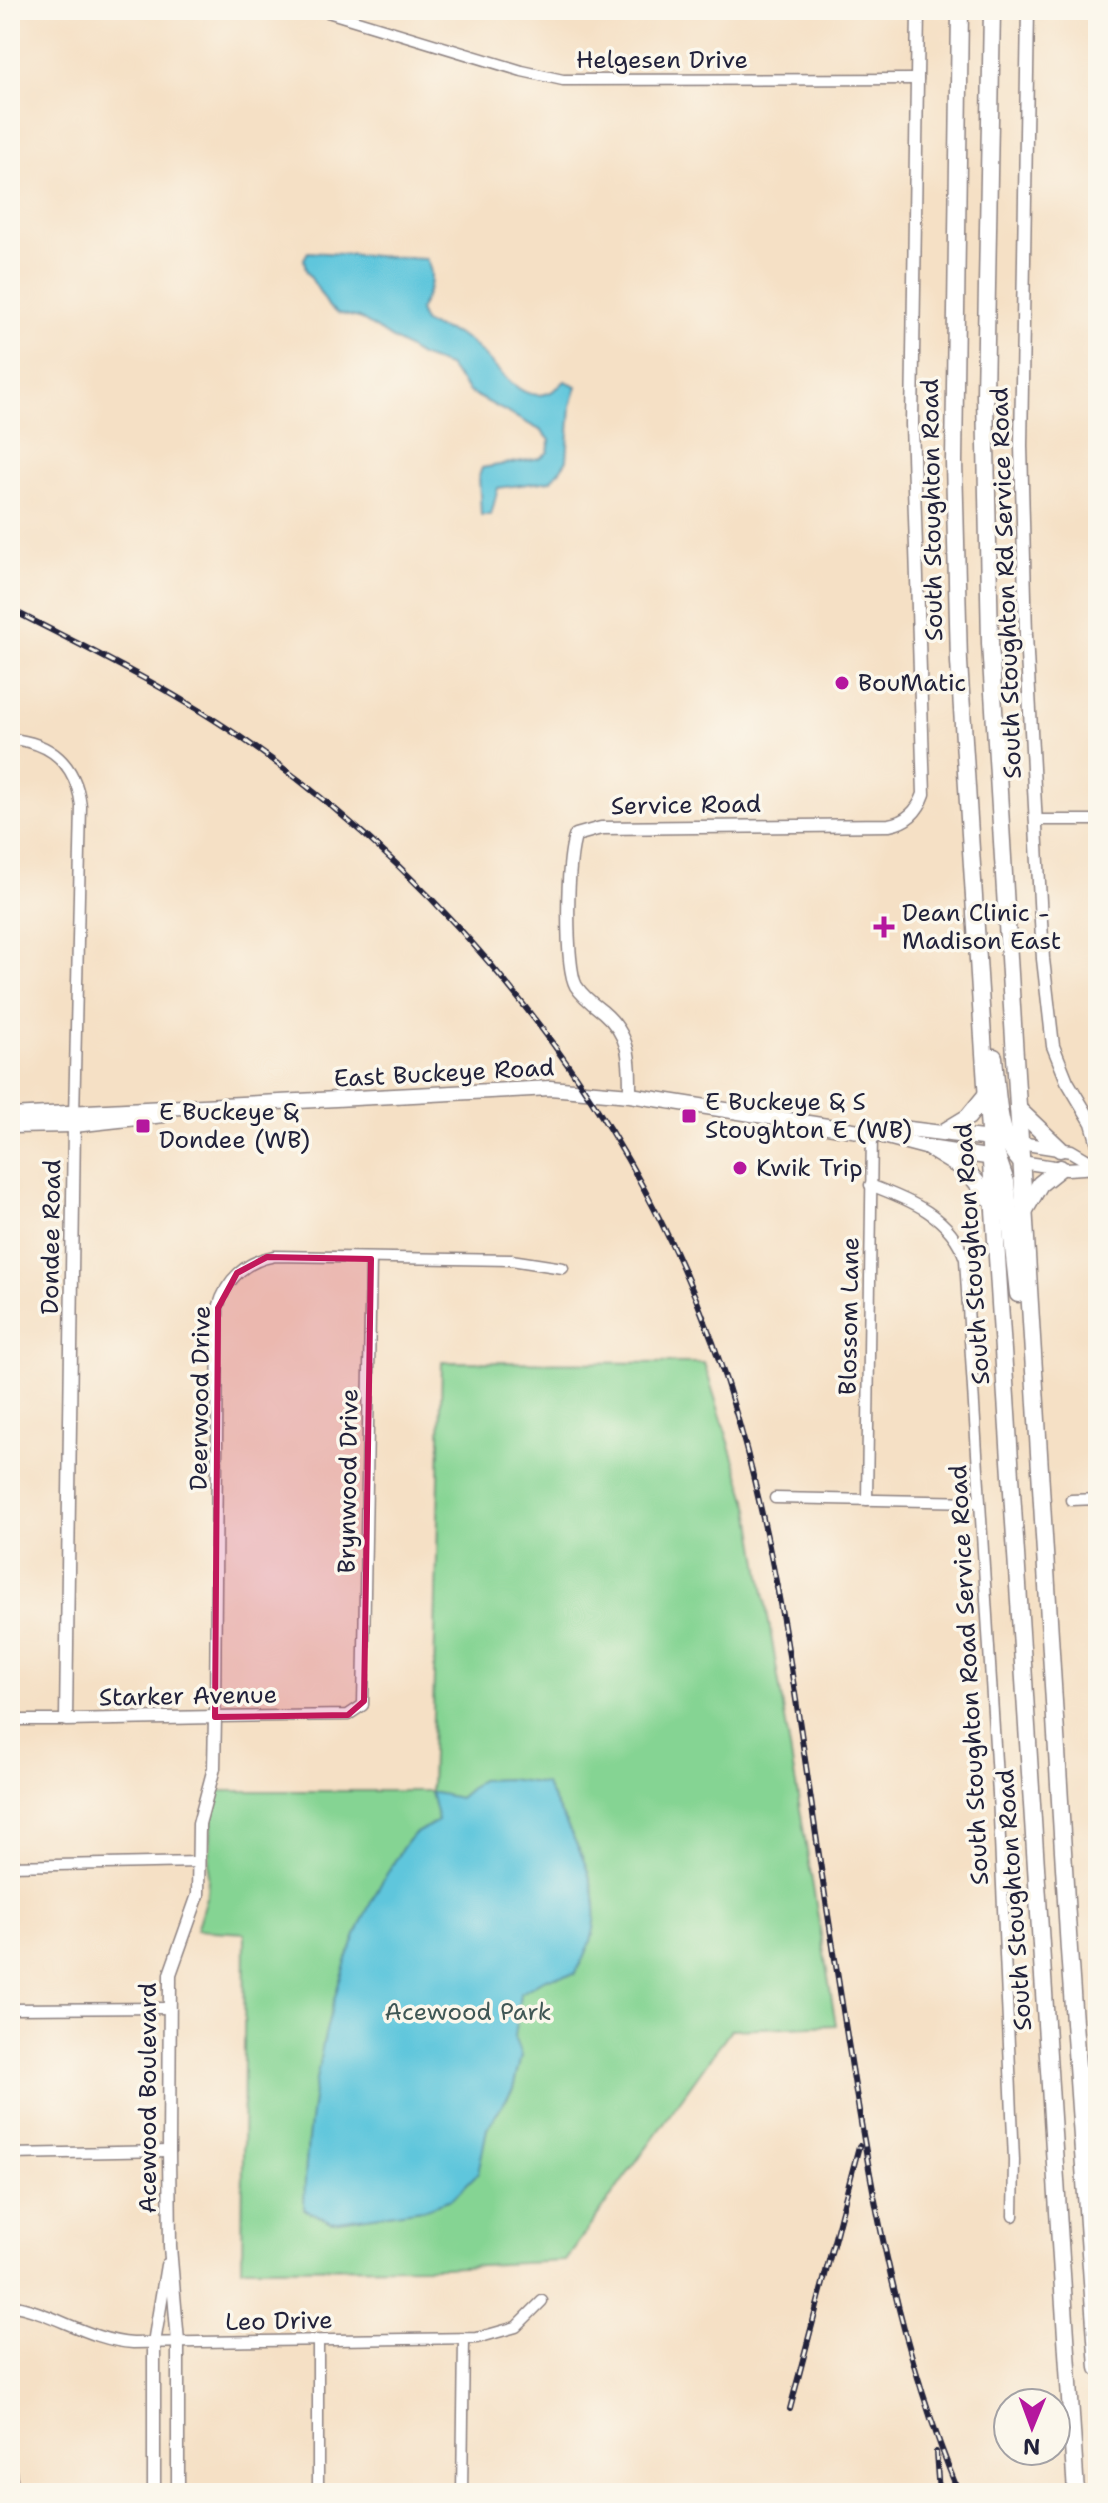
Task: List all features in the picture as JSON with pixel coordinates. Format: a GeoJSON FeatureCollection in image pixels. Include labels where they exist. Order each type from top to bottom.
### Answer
{"type":"FeatureCollection","features":[{"type":"Feature","properties":{"kind":"main road","name":"South Stoughton Road"},"geometry":{"type":"LineString","coordinates":[[960,10],[954,462],[959,662],[989,1138]]}},
{"type":"Feature","properties":{"kind":"main road"},"geometry":{"type":"LineString","coordinates":[[992,10],[985,395],[986,545],[1018,1109],[1014,1142]]}},
{"type":"Feature","properties":{"kind":"main road"},"geometry":{"type":"LineString","coordinates":[[970,858],[980,888],[996,1075],[1021,1162],[1098,2368]]}},
{"type":"Feature","properties":{"kind":"main road","name":"East Buckeye Road"},"geometry":{"type":"LineString","coordinates":[[10,1126],[208,1108],[550,1088],[630,1095],[872,1133],[929,1148],[1021,1162]]}},
{"type":"Feature","properties":{"kind":"main road"},"geometry":{"type":"LineString","coordinates":[[945,1131],[968,1117],[986,1095]]}},
{"type":"Feature","properties":{"kind":"main road"},"geometry":{"type":"LineString","coordinates":[[1018,1109],[1060,1149]]}},
{"type":"Feature","properties":{"kind":"main road","name":"East Buckeye Road"},"geometry":{"type":"LineString","coordinates":[[10,1116],[74,1118]]}},
{"type":"Feature","properties":{"kind":"main road","name":"East Buckeye Road"},"geometry":{"type":"LineString","coordinates":[[872,1133],[909,1129],[945,1131],[1014,1142]]}},
{"type":"Feature","properties":{"kind":"main road"},"geometry":{"type":"LineString","coordinates":[[989,1138],[1011,1211],[1020,1307],[1036,1410]]}},
{"type":"Feature","properties":{"kind":"main road"},"geometry":{"type":"LineString","coordinates":[[929,1148],[968,1172],[991,1200]]}},
{"type":"Feature","properties":{"kind":"main road","name":"South Stoughton Road"},"geometry":{"type":"LineString","coordinates":[[995,1158],[991,1200],[1076,2493]]}},
{"type":"Feature","properties":{"kind":"main road"},"geometry":{"type":"LineString","coordinates":[[1024,1211],[1040,1184],[1060,1168]]}},
{"type":"Feature","properties":{"kind":"street","name":"Helgesen Drive"},"geometry":{"type":"LineString","coordinates":[[321,10],[522,71],[563,80],[918,79]]}},
{"type":"Feature","properties":{"kind":"street","name":"South Stoughton Road"},"geometry":{"type":"LineString","coordinates":[[889,825],[903,822],[914,813],[922,799],[925,782],[917,648],[912,424],[918,10]]}},
{"type":"Feature","properties":{"kind":"street","name":"South Stoughton Rd Service Road"},"geometry":{"type":"LineString","coordinates":[[1028,10],[1021,446],[1036,820],[1053,1046],[1067,1081],[1092,1123],[1098,1144]]}},
{"type":"Feature","properties":{"kind":"street","name":"Dondee Road"},"geometry":{"type":"LineString","coordinates":[[10,739],[48,747],[62,759],[79,787],[81,806],[66,1720]]}},
{"type":"Feature","properties":{"kind":"street"},"geometry":{"type":"LineString","coordinates":[[1036,820],[1098,820]]}},
{"type":"Feature","properties":{"kind":"street","name":"Service Road"},"geometry":{"type":"LineString","coordinates":[[630,1095],[630,1060],[625,1038],[617,1024],[580,992],[569,970],[571,856],[576,835],[601,828],[889,825]]}},
{"type":"Feature","properties":{"kind":"street","name":"Blossom Lane"},"geometry":{"type":"LineString","coordinates":[[867,1500],[872,1133]]}},
{"type":"Feature","properties":{"kind":"street"},"geometry":{"type":"LineString","coordinates":[[1014,1142],[1071,1151],[1098,1166]]}},
{"type":"Feature","properties":{"kind":"street"},"geometry":{"type":"LineString","coordinates":[[1021,1162],[1060,1168],[1098,1166]]}},
{"type":"Feature","properties":{"kind":"street","name":"South Stoughton Road Service Road"},"geometry":{"type":"LineString","coordinates":[[870,1185],[946,1224],[960,1244],[969,1308],[978,1502],[998,1794],[1014,2160],[1013,2216]]}},
{"type":"Feature","properties":{"kind":"street","name":"Deerwood Drive"},"geometry":{"type":"LineString","coordinates":[[215,1717],[220,1300],[237,1273],[267,1257],[511,1260],[563,1268]]}},
{"type":"Feature","properties":{"kind":"street","name":"Brynwood Drive"},"geometry":{"type":"LineString","coordinates":[[363,1705],[371,1259]]}},
{"type":"Feature","properties":{"kind":"street"},"geometry":{"type":"LineString","coordinates":[[775,1498],[978,1502]]}},
{"type":"Feature","properties":{"kind":"street"},"geometry":{"type":"LineString","coordinates":[[1071,1500],[1098,1499]]}},
{"type":"Feature","properties":{"kind":"street","name":"Starker Avenue"},"geometry":{"type":"LineString","coordinates":[[10,1720],[348,1715],[363,1705]]}},
{"type":"Feature","properties":{"kind":"street","name":"Acewood Boulevard"},"geometry":{"type":"LineString","coordinates":[[178,2493],[178,2342],[170,2247],[170,1974],[198,1895],[199,1824],[214,1768],[215,1717]]}},
{"type":"Feature","properties":{"kind":"street"},"geometry":{"type":"LineString","coordinates":[[10,1866],[199,1862]]}},
{"type":"Feature","properties":{"kind":"street"},"geometry":{"type":"LineString","coordinates":[[10,2009],[169,2008]]}},
{"type":"Feature","properties":{"kind":"street"},"geometry":{"type":"LineString","coordinates":[[10,2154],[169,2151]]}},
{"type":"Feature","properties":{"kind":"street","name":"Acewood Boulevard"},"geometry":{"type":"LineString","coordinates":[[154,2493],[154,2343],[170,2247]]}},
{"type":"Feature","properties":{"kind":"street","name":"Leo Drive"},"geometry":{"type":"LineString","coordinates":[[10,2305],[29,2309],[78,2331],[113,2342],[154,2343],[464,2339],[502,2333],[516,2327],[542,2301]]}},
{"type":"Feature","properties":{"kind":"street"},"geometry":{"type":"LineString","coordinates":[[462,2493],[464,2339]]}},
{"type":"Feature","properties":{"kind":"street"},"geometry":{"type":"LineString","coordinates":[[318,2341],[318,2493]]}},
{"type":"Feature","properties":{"kind":"street"},"geometry":{"type":"LineString","coordinates":[[10,2466],[14,2493]]}},
{"type":"Feature","properties":{"kind":"highlighted area"},"geometry":{"type":"Polygon","coordinates":[[[267,1257],[371,1259],[364,1701],[348,1715],[215,1717],[218,1308],[237,1273],[267,1257]]]}},
{"type":"Feature","properties":{"kind":"green space","name":"Acewood Park"},"geometry":{"type":"Polygon","coordinates":[[[442,1362],[704,1363],[750,1509],[836,2025],[731,2029],[565,2261],[442,2267],[242,2268],[245,1933],[196,1930],[207,1894],[213,1804],[216,1791],[431,1791],[442,1362]]]}},
{"type":"Feature","properties":{"kind":"water"},"geometry":{"type":"Polygon","coordinates":[[[308,252],[426,259],[431,279],[419,311],[424,323],[466,339],[524,392],[537,395],[551,392],[565,381],[577,386],[571,406],[567,460],[560,470],[550,481],[498,488],[491,515],[481,515],[479,476],[482,468],[540,458],[548,452],[550,440],[542,431],[469,392],[448,366],[420,356],[359,318],[337,313],[329,307],[306,270],[304,259],[308,252]]]}},
{"type":"Feature","properties":{"kind":"water"},"geometry":{"type":"Polygon","coordinates":[[[508,1779],[545,1784],[574,1839],[595,1900],[590,1945],[575,1974],[546,1978],[520,1994],[514,2037],[521,2056],[513,2089],[487,2129],[478,2173],[452,2199],[423,2209],[332,2222],[304,2209],[306,2166],[310,2122],[326,2032],[352,1944],[370,1904],[403,1847],[415,1834],[438,1821],[431,1792],[459,1798],[480,1780],[508,1779]]]}},
{"type":"Feature","properties":{"kind":"railway"},"geometry":{"type":"LineString","coordinates":[[10,609],[134,673],[224,726],[336,810],[414,882],[487,960],[553,1044],[612,1133],[663,1226],[706,1323],[756,1486],[793,1680],[854,2081],[879,2221],[912,2358],[959,2493]]}},
{"type":"Feature","properties":{"kind":"railway"},"geometry":{"type":"LineString","coordinates":[[790,2409],[859,2146]]}},
{"type":"Feature","properties":{"kind":"railway"},"geometry":{"type":"LineString","coordinates":[[936,2452],[939,2493]]}},
{"type":"Feature","properties":{"kind":"place","name":"BouMatic"},"geometry":{"type":"Point","coordinates":[842,683]}},
{"type":"Feature","properties":{"kind":"place","name":"Dean Clinic - Madison East"},"geometry":{"type":"Point","coordinates":[884,927]}},
{"type":"Feature","properties":{"kind":"place","name":"E Buckeye & S Stoughton E (WB)"},"geometry":{"type":"Point","coordinates":[689,1116]}},
{"type":"Feature","properties":{"kind":"place","name":"E Buckeye & Dondee (WB)"},"geometry":{"type":"Point","coordinates":[143,1126]}},
{"type":"Feature","properties":{"kind":"place","name":"Kwik Trip"},"geometry":{"type":"Point","coordinates":[740,1168]}}]}
